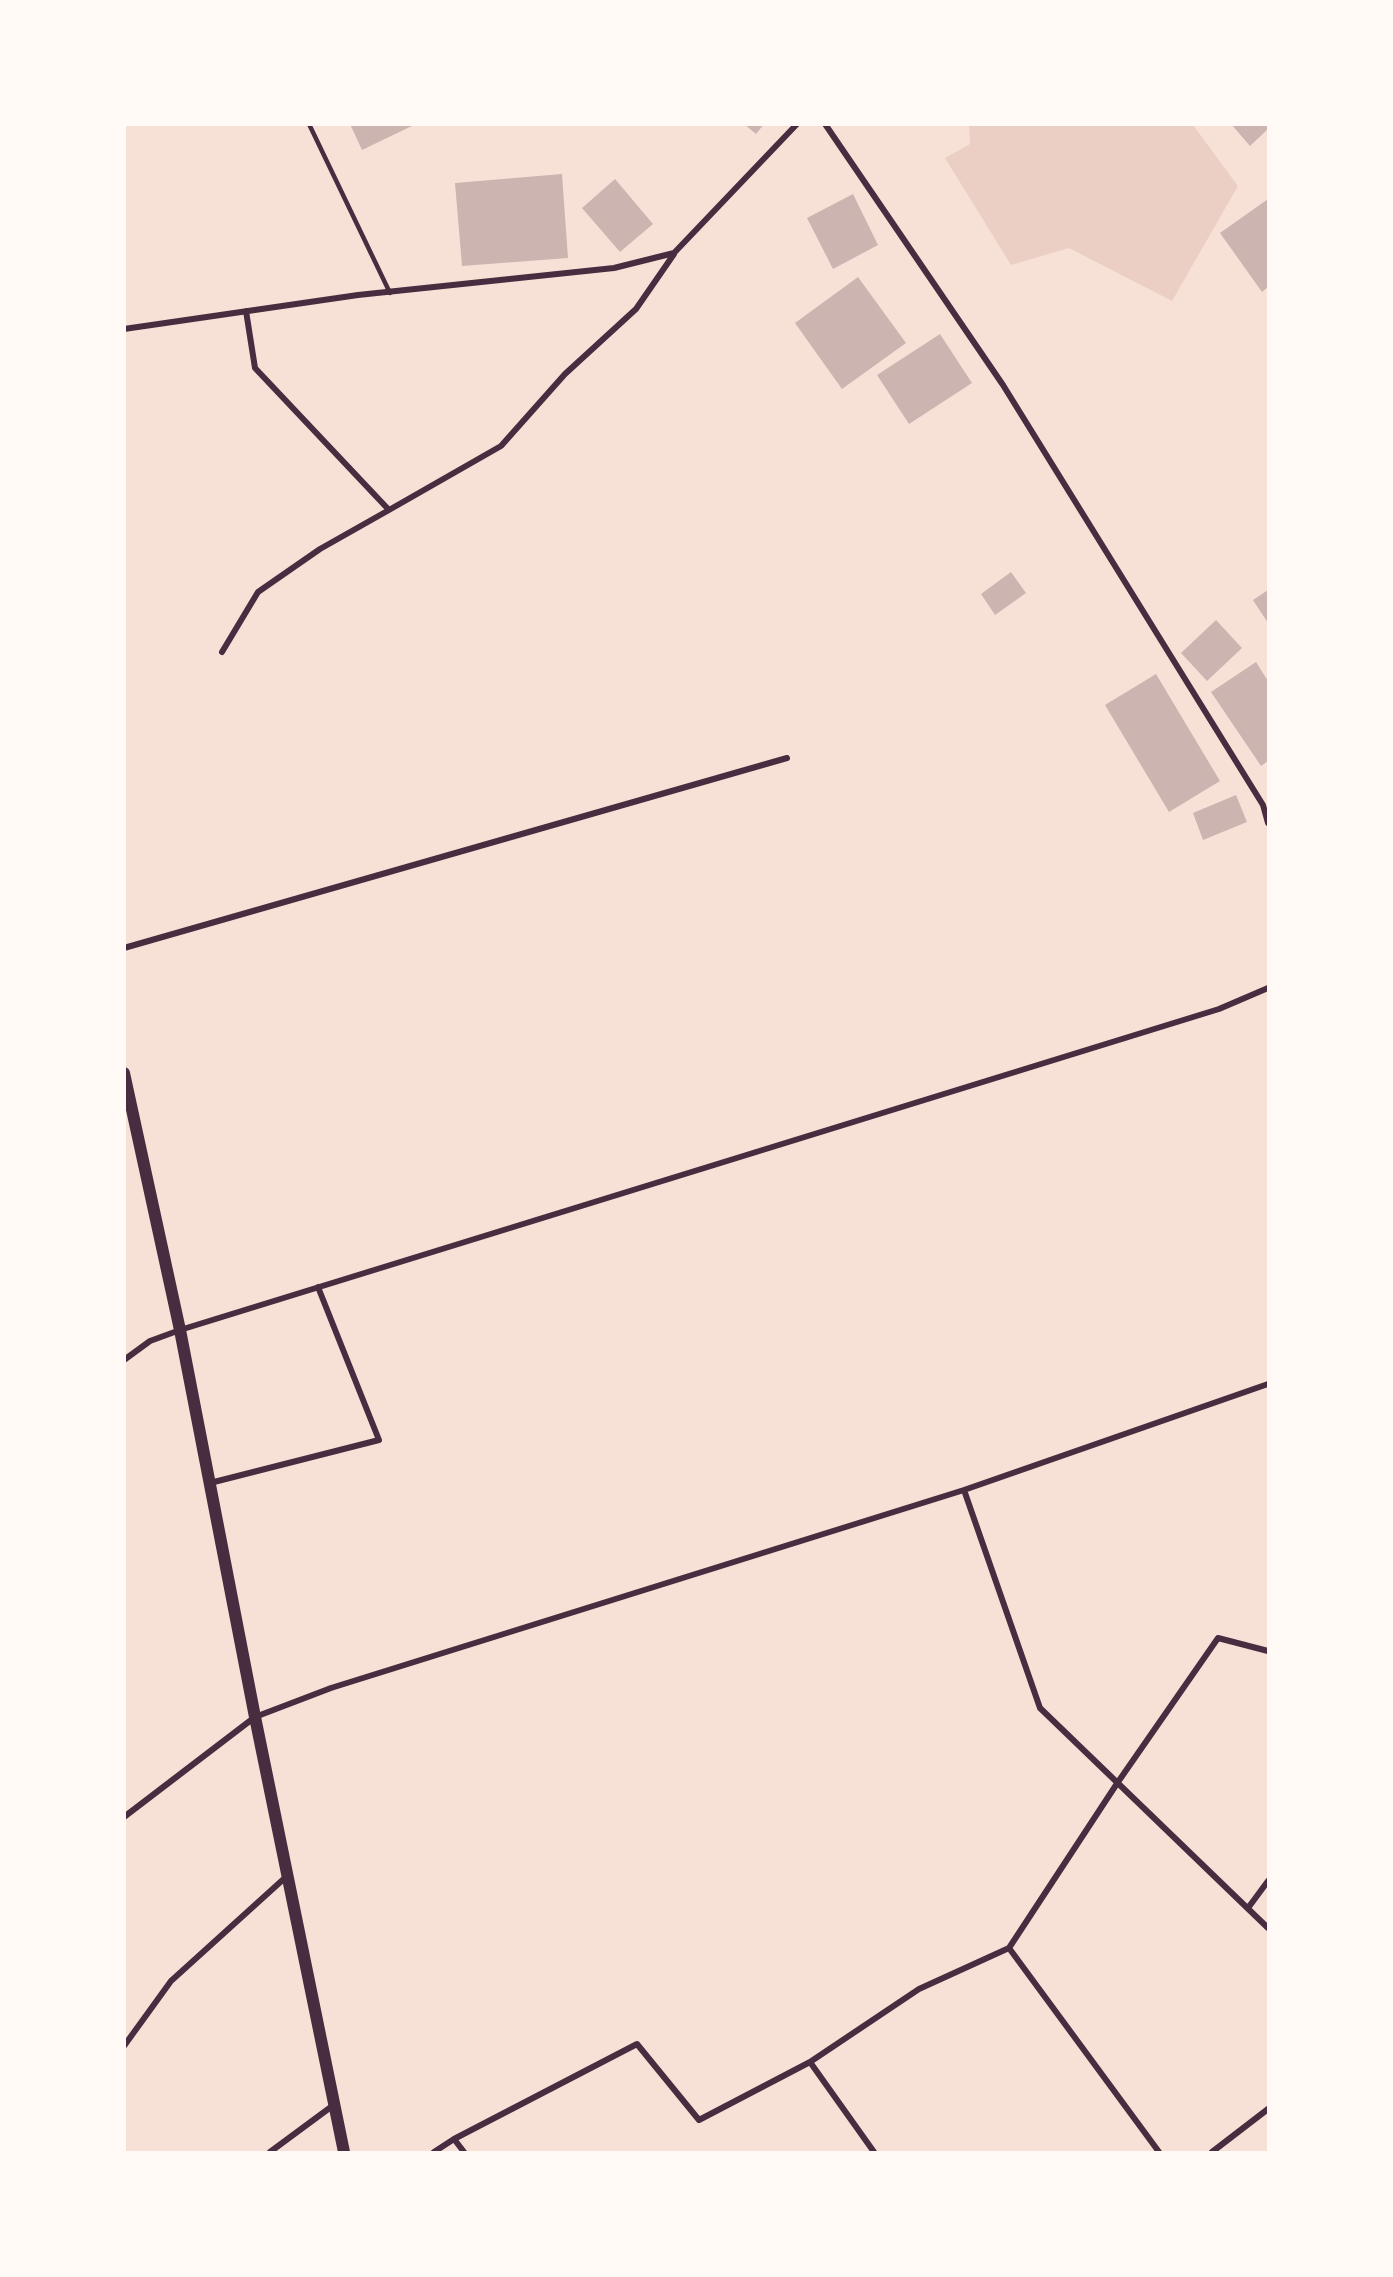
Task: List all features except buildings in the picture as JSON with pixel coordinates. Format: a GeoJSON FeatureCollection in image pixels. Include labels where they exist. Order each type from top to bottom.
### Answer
{"type":"FeatureCollection","features":[{"type":"Feature","properties":{"kind":"main road"},"geometry":{"type":"LineString","coordinates":[[124,1073],[180,1330],[255,1717],[344,2152]]}},
{"type":"Feature","properties":{"kind":"street"},"geometry":{"type":"LineString","coordinates":[[222,652],[258,592],[320,549],[501,446],[565,374],[636,309],[674,253],[797,124]]}},
{"type":"Feature","properties":{"kind":"street"},"geometry":{"type":"LineString","coordinates":[[825,124],[1003,385],[1263,805],[1269,823]]}},
{"type":"Feature","properties":{"kind":"street"},"geometry":{"type":"LineString","coordinates":[[124,329],[390,293],[614,268],[674,253]]}},
{"type":"Feature","properties":{"kind":"street"},"geometry":{"type":"LineString","coordinates":[[246,311],[255,368],[389,510]]}},
{"type":"Feature","properties":{"kind":"street"},"geometry":{"type":"LineString","coordinates":[[124,948],[787,758]]}},
{"type":"Feature","properties":{"kind":"street"},"geometry":{"type":"LineString","coordinates":[[124,1360],[150,1341],[180,1330],[1208,1013],[1269,988]]}},
{"type":"Feature","properties":{"kind":"street"},"geometry":{"type":"LineString","coordinates":[[210,1483],[379,1440],[318,1287]]}},
{"type":"Feature","properties":{"kind":"street"},"geometry":{"type":"LineString","coordinates":[[124,1817],[255,1717],[331,1689],[964,1490],[1269,1384]]}},
{"type":"Feature","properties":{"kind":"street"},"geometry":{"type":"LineString","coordinates":[[964,1490],[1040,1708],[1269,1928]]}},
{"type":"Feature","properties":{"kind":"street"},"geometry":{"type":"LineString","coordinates":[[434,2152],[454,2139],[637,2044],[699,2120],[810,2062],[920,1989],[1009,1948],[1118,1782],[1218,1638],[1269,1651]]}},
{"type":"Feature","properties":{"kind":"street"},"geometry":{"type":"LineString","coordinates":[[124,2046],[171,1981],[288,1875]]}},
{"type":"Feature","properties":{"kind":"street"},"geometry":{"type":"LineString","coordinates":[[1248,1908],[1269,1881]]}},
{"type":"Feature","properties":{"kind":"street"},"geometry":{"type":"LineString","coordinates":[[1009,1948],[1158,2152]]}},
{"type":"Feature","properties":{"kind":"street"},"geometry":{"type":"LineString","coordinates":[[810,2062],[874,2152]]}},
{"type":"Feature","properties":{"kind":"street"},"geometry":{"type":"LineString","coordinates":[[270,2152],[335,2104]]}},
{"type":"Feature","properties":{"kind":"street"},"geometry":{"type":"LineString","coordinates":[[1212,2152],[1269,2109]]}},
{"type":"Feature","properties":{"kind":"street"},"geometry":{"type":"LineString","coordinates":[[454,2139],[464,2152]]}},
{"type":"Feature","properties":{"kind":"lane"},"geometry":{"type":"LineString","coordinates":[[309,124],[390,293]]}},
{"type":"Feature","properties":{"kind":"shaded area"},"geometry":{"type":"Polygon","coordinates":[[[969,125],[1193,125],[1238,186],[1172,301],[1069,248],[1011,265],[945,158],[970,144],[969,125]]]}}]}
